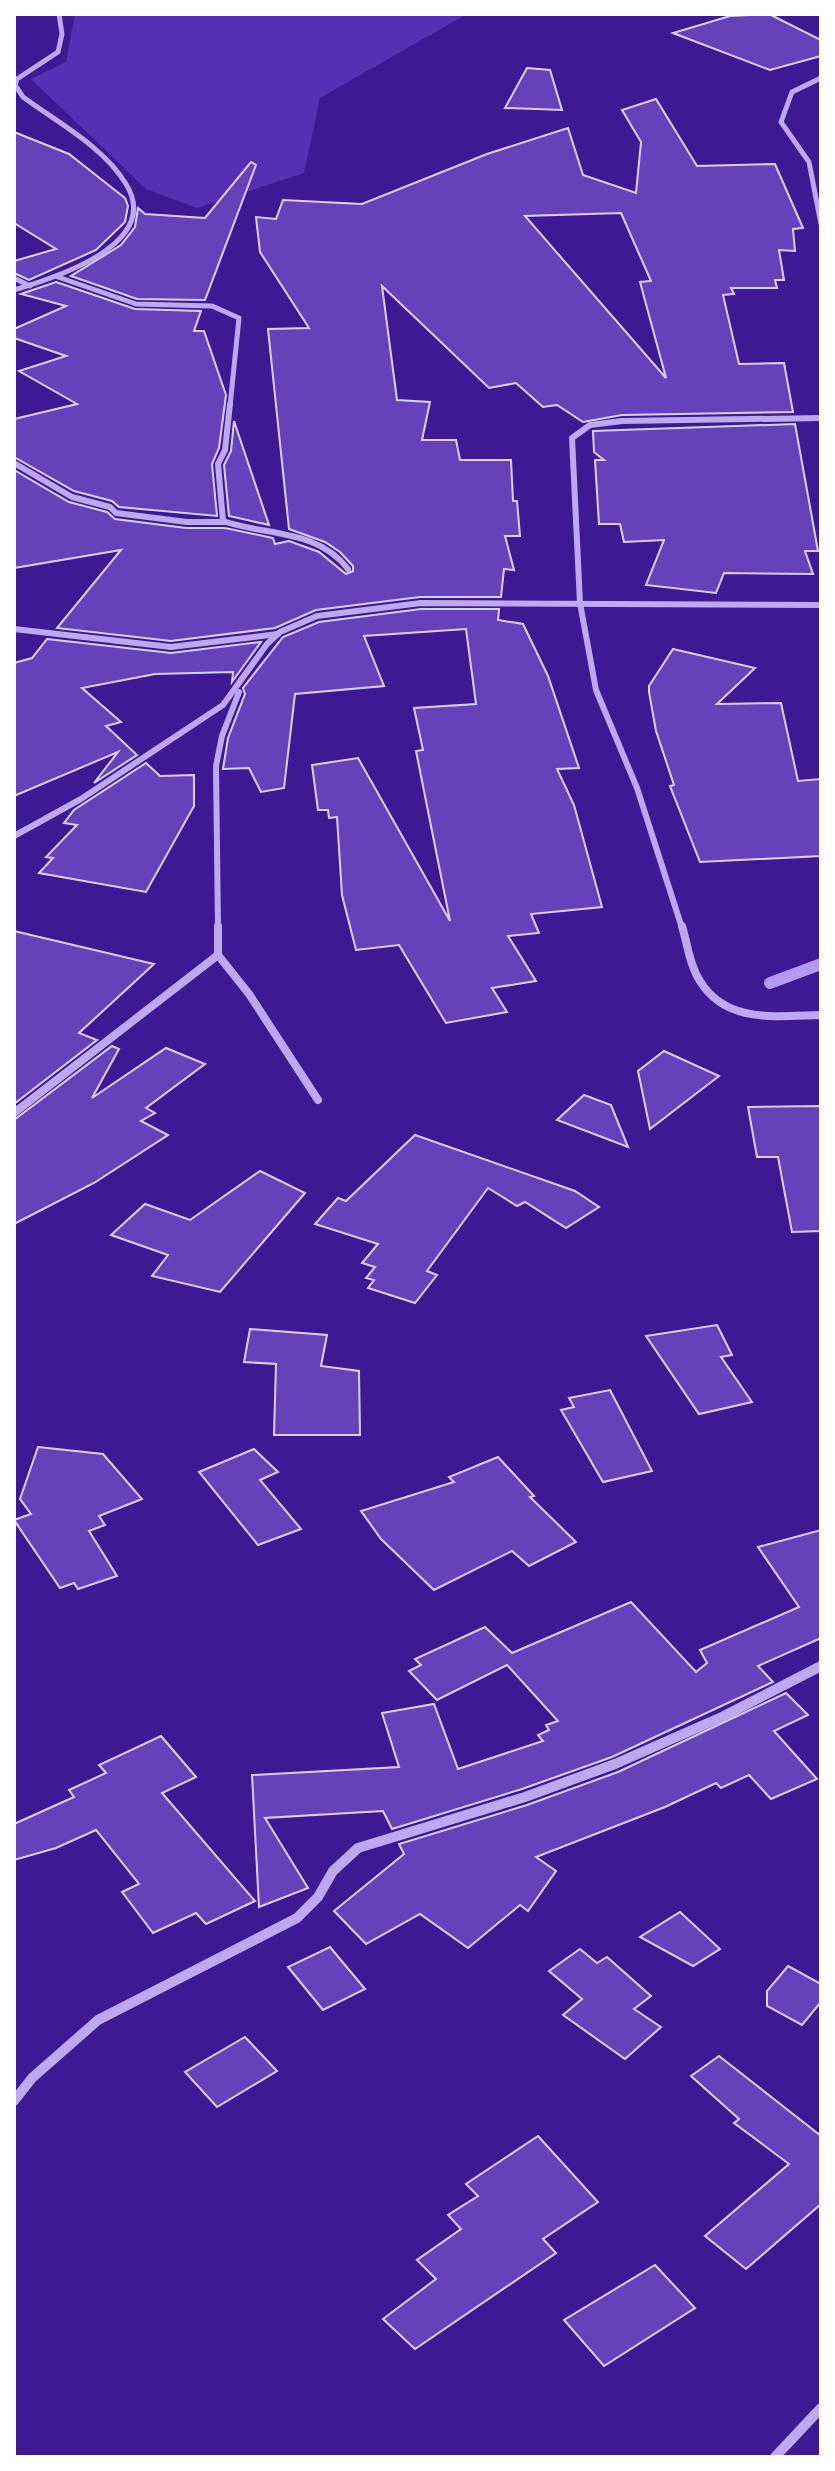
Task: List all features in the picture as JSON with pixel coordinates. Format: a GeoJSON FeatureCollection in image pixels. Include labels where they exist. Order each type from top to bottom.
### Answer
{"type":"FeatureCollection","features":[{"type":"Feature","properties":{"kind":"street"},"geometry":{"type":"LineString","coordinates":[[14,77],[58,52],[62,34],[59,14]]}},
{"type":"Feature","properties":{"kind":"street"},"geometry":{"type":"LineString","coordinates":[[14,290],[58,277],[124,239],[134,208],[129,186],[93,151],[18,91],[15,85],[24,74]]}},
{"type":"Feature","properties":{"kind":"street"},"geometry":{"type":"LineString","coordinates":[[821,78],[794,87],[783,97],[781,122],[809,162],[821,224]]}},
{"type":"Feature","properties":{"kind":"street"},"geometry":{"type":"LineString","coordinates":[[58,277],[137,305],[205,303],[228,310],[239,318],[225,450],[218,464],[225,522]]}},
{"type":"Feature","properties":{"kind":"street"},"geometry":{"type":"LineString","coordinates":[[14,278],[30,286]]}},
{"type":"Feature","properties":{"kind":"street"},"geometry":{"type":"LineString","coordinates":[[821,418],[622,421],[590,425],[572,438],[580,603],[596,690],[637,788],[699,980],[722,1005],[742,1013],[821,1015]]}},
{"type":"Feature","properties":{"kind":"street"},"geometry":{"type":"LineString","coordinates":[[14,463],[72,497],[110,507],[116,513],[187,522],[225,522],[310,540],[345,563],[348,569]]}},
{"type":"Feature","properties":{"kind":"street"},"geometry":{"type":"LineString","coordinates":[[14,629],[171,647],[278,633],[335,613],[391,605],[821,605]]}},
{"type":"Feature","properties":{"kind":"street"},"geometry":{"type":"LineString","coordinates":[[278,633],[258,656],[242,686],[222,736],[216,766],[218,955],[249,994],[318,1100]]}},
{"type":"Feature","properties":{"kind":"street"},"geometry":{"type":"LineString","coordinates":[[14,836],[81,799],[174,739],[223,705],[242,686]]}},
{"type":"Feature","properties":{"kind":"street"},"geometry":{"type":"LineString","coordinates":[[14,1113],[218,955]]}},
{"type":"Feature","properties":{"kind":"street"},"geometry":{"type":"LineString","coordinates":[[14,2101],[32,2078],[98,2020],[297,1918],[318,1897],[333,1871],[358,1848],[525,1797],[615,1764],[739,1709],[821,1666]]}},
{"type":"Feature","properties":{"kind":"street"},"geometry":{"type":"LineString","coordinates":[[775,2457],[821,2408]]}},
{"type":"Feature","properties":{"kind":"shaded area"},"geometry":{"type":"Polygon","coordinates":[[[75,14],[467,14],[320,98],[304,173],[197,208],[146,189],[31,79],[66,62],[75,14]]]}},
{"type":"Feature","properties":{"kind":"building"},"geometry":{"type":"Polygon","coordinates":[[[769,14],[821,40],[821,56],[770,70],[673,33],[730,16],[769,14]]]}},
{"type":"Feature","properties":{"kind":"building"},"geometry":{"type":"Polygon","coordinates":[[[527,68],[550,70],[562,110],[505,108],[527,68]]]}},
{"type":"Feature","properties":{"kind":"building"},"geometry":{"type":"Polygon","coordinates":[[[656,99],[697,166],[775,164],[803,228],[793,229],[795,251],[779,250],[784,280],[775,280],[777,288],[731,288],[734,294],[723,295],[739,364],[784,363],[793,412],[622,415],[583,422],[557,405],[543,407],[516,383],[489,388],[382,286],[397,400],[430,402],[422,440],[456,440],[460,460],[511,460],[513,501],[517,501],[520,536],[505,536],[514,570],[504,569],[501,597],[420,597],[316,610],[275,628],[171,641],[57,628],[121,550],[14,568],[14,470],[69,502],[107,512],[115,519],[186,528],[225,528],[273,538],[275,544],[289,541],[319,552],[346,574],[353,571],[353,566],[340,552],[325,542],[289,529],[268,329],[309,328],[260,252],[256,217],[276,219],[283,200],[362,204],[487,154],[568,128],[583,175],[636,193],[641,142],[622,110],[656,99]],[[621,213],[525,216],[666,378],[640,282],[651,281],[621,213]]]}},
{"type":"Feature","properties":{"kind":"building"},"geometry":{"type":"Polygon","coordinates":[[[14,132],[69,154],[125,198],[128,206],[125,222],[96,250],[29,280],[14,273],[14,261],[56,249],[14,223],[14,132]]]}},
{"type":"Feature","properties":{"kind":"building"},"geometry":{"type":"Polygon","coordinates":[[[251,162],[256,165],[205,300],[137,299],[71,276],[121,245],[135,227],[138,208],[145,214],[205,218],[251,162]]]}},
{"type":"Feature","properties":{"kind":"building"},"geometry":{"type":"Polygon","coordinates":[[[56,282],[135,309],[201,311],[194,331],[204,331],[226,395],[219,448],[212,464],[217,516],[119,507],[112,501],[74,491],[14,457],[14,419],[77,404],[19,371],[66,356],[14,338],[14,329],[66,306],[21,294],[56,282]]]}},
{"type":"Feature","properties":{"kind":"building"},"geometry":{"type":"Polygon","coordinates":[[[234,421],[269,525],[229,516],[224,465],[231,451],[234,421]]]}},
{"type":"Feature","properties":{"kind":"building"},"geometry":{"type":"Polygon","coordinates":[[[795,424],[818,551],[805,551],[813,574],[724,573],[716,593],[646,585],[664,540],[624,542],[620,524],[599,524],[595,460],[604,460],[594,452],[593,431],[795,424]]]}},
{"type":"Feature","properties":{"kind":"building"},"geometry":{"type":"Polygon","coordinates":[[[421,609],[499,609],[498,620],[523,624],[548,676],[579,768],[557,769],[574,805],[602,907],[531,914],[539,933],[508,936],[536,981],[492,988],[507,1012],[446,1023],[399,945],[356,950],[342,895],[337,817],[329,818],[328,810],[318,810],[312,765],[358,758],[450,921],[416,751],[423,750],[414,708],[476,704],[466,629],[364,636],[384,686],[295,694],[284,788],[261,792],[249,768],[223,769],[228,738],[245,694],[243,688],[283,637],[319,622],[421,609]]]}},
{"type":"Feature","properties":{"kind":"building"},"geometry":{"type":"Polygon","coordinates":[[[47,639],[171,653],[261,642],[232,682],[233,672],[155,674],[82,688],[121,722],[106,726],[137,755],[94,783],[118,752],[14,796],[14,663],[32,658],[47,639]]]}},
{"type":"Feature","properties":{"kind":"building"},"geometry":{"type":"Polygon","coordinates":[[[673,649],[755,668],[717,704],[781,703],[798,781],[821,779],[821,856],[700,862],[670,786],[674,785],[656,731],[649,692],[649,686],[673,649]]]}},
{"type":"Feature","properties":{"kind":"building"},"geometry":{"type":"Polygon","coordinates":[[[146,763],[160,776],[194,775],[194,806],[146,892],[39,873],[53,858],[46,857],[77,825],[64,823],[74,810],[146,763]]]}},
{"type":"Feature","properties":{"kind":"building"},"geometry":{"type":"Polygon","coordinates":[[[14,931],[154,964],[79,1033],[97,1040],[14,1104],[14,931]]]}},
{"type":"Feature","properties":{"kind":"building"},"geometry":{"type":"Polygon","coordinates":[[[112,1046],[119,1049],[92,1098],[166,1048],[205,1064],[146,1108],[155,1113],[141,1121],[168,1135],[94,1183],[14,1224],[14,1120],[112,1046]]]}},
{"type":"Feature","properties":{"kind":"building"},"geometry":{"type":"Polygon","coordinates":[[[664,1051],[719,1076],[650,1129],[638,1071],[664,1051]]]}},
{"type":"Feature","properties":{"kind":"building"},"geometry":{"type":"Polygon","coordinates":[[[584,1095],[611,1105],[628,1147],[557,1120],[584,1095]]]}},
{"type":"Feature","properties":{"kind":"building"},"geometry":{"type":"Polygon","coordinates":[[[821,1106],[821,1231],[792,1232],[778,1157],[757,1157],[748,1107],[821,1106]]]}},
{"type":"Feature","properties":{"kind":"building"},"geometry":{"type":"Polygon","coordinates":[[[415,1135],[575,1191],[599,1207],[566,1228],[525,1202],[517,1206],[488,1188],[427,1271],[437,1275],[415,1303],[368,1288],[374,1280],[366,1278],[375,1267],[362,1263],[378,1244],[315,1224],[338,1198],[346,1201],[415,1135]]]}},
{"type":"Feature","properties":{"kind":"building"},"geometry":{"type":"Polygon","coordinates":[[[260,1171],[305,1193],[220,1292],[152,1276],[168,1255],[111,1235],[145,1204],[190,1220],[260,1171]]]}},
{"type":"Feature","properties":{"kind":"building"},"geometry":{"type":"Polygon","coordinates":[[[717,1325],[732,1355],[721,1357],[752,1402],[699,1414],[646,1336],[717,1325]]]}},
{"type":"Feature","properties":{"kind":"building"},"geometry":{"type":"Polygon","coordinates":[[[250,1329],[327,1335],[321,1366],[359,1371],[360,1435],[274,1435],[276,1364],[244,1362],[250,1329]]]}},
{"type":"Feature","properties":{"kind":"building"},"geometry":{"type":"Polygon","coordinates":[[[610,1390],[652,1471],[603,1482],[561,1410],[574,1407],[569,1398],[610,1390]]]}},
{"type":"Feature","properties":{"kind":"building"},"geometry":{"type":"Polygon","coordinates":[[[38,1447],[103,1454],[142,1499],[99,1516],[105,1525],[89,1531],[117,1576],[78,1589],[74,1583],[60,1588],[14,1520],[31,1514],[20,1499],[38,1447]]]}},
{"type":"Feature","properties":{"kind":"building"},"geometry":{"type":"Polygon","coordinates":[[[254,1449],[278,1472],[260,1480],[301,1529],[258,1545],[199,1472],[254,1449]]]}},
{"type":"Feature","properties":{"kind":"building"},"geometry":{"type":"Polygon","coordinates":[[[498,1457],[534,1496],[530,1497],[576,1542],[529,1566],[512,1551],[434,1590],[381,1539],[361,1511],[454,1482],[449,1477],[498,1457]]]}},
{"type":"Feature","properties":{"kind":"building"},"geometry":{"type":"Polygon","coordinates":[[[821,1530],[821,1638],[758,1666],[773,1682],[612,1757],[522,1789],[392,1829],[383,1811],[265,1818],[308,1888],[259,1907],[252,1775],[399,1767],[382,1713],[434,1704],[458,1769],[543,1741],[538,1735],[549,1730],[546,1725],[558,1721],[507,1665],[437,1700],[409,1671],[421,1665],[415,1659],[485,1627],[512,1653],[631,1602],[696,1672],[707,1663],[700,1650],[799,1607],[758,1547],[821,1530]]]}},
{"type":"Feature","properties":{"kind":"building"},"geometry":{"type":"Polygon","coordinates":[[[786,1693],[808,1715],[774,1731],[817,1779],[771,1799],[749,1775],[721,1788],[716,1783],[665,1807],[536,1857],[556,1871],[528,1911],[520,1905],[468,1948],[420,1914],[366,1944],[334,1911],[404,1854],[399,1844],[527,1805],[618,1772],[786,1693]]]}},
{"type":"Feature","properties":{"kind":"building"},"geometry":{"type":"Polygon","coordinates":[[[161,1736],[196,1777],[162,1793],[255,1901],[206,1924],[196,1913],[153,1933],[122,1892],[139,1884],[96,1830],[56,1848],[14,1860],[14,1824],[74,1797],[69,1790],[106,1773],[99,1765],[161,1736]]]}},
{"type":"Feature","properties":{"kind":"building"},"geometry":{"type":"Polygon","coordinates":[[[680,1912],[720,1949],[693,1966],[640,1937],[680,1912]]]}},
{"type":"Feature","properties":{"kind":"building"},"geometry":{"type":"Polygon","coordinates":[[[330,1947],[365,1989],[323,2010],[288,1967],[330,1947]]]}},
{"type":"Feature","properties":{"kind":"building"},"geometry":{"type":"Polygon","coordinates":[[[580,1949],[597,1963],[607,1957],[651,1996],[634,2009],[661,2027],[625,2059],[563,2015],[582,1999],[549,1971],[580,1949]]]}},
{"type":"Feature","properties":{"kind":"building"},"geometry":{"type":"Polygon","coordinates":[[[788,1966],[821,1984],[821,2002],[802,2025],[767,2006],[767,1991],[788,1966]]]}},
{"type":"Feature","properties":{"kind":"building"},"geometry":{"type":"Polygon","coordinates":[[[245,2037],[277,2071],[217,2107],[185,2072],[245,2037]]]}},
{"type":"Feature","properties":{"kind":"building"},"geometry":{"type":"Polygon","coordinates":[[[719,2056],[821,2136],[821,2204],[746,2269],[705,2236],[789,2164],[734,2123],[739,2119],[691,2076],[719,2056]]]}},
{"type":"Feature","properties":{"kind":"building"},"geometry":{"type":"Polygon","coordinates":[[[538,2136],[598,2202],[543,2239],[556,2253],[415,2349],[383,2319],[436,2279],[417,2260],[461,2229],[448,2215],[478,2196],[466,2184],[538,2136]]]}},
{"type":"Feature","properties":{"kind":"building"},"geometry":{"type":"Polygon","coordinates":[[[655,2265],[695,2308],[604,2366],[564,2320],[655,2265]]]}},
{"type":"Feature","properties":{"kind":"waterway"},"geometry":{"type":"LineString","coordinates":[[770,983],[821,964]]}}]}
